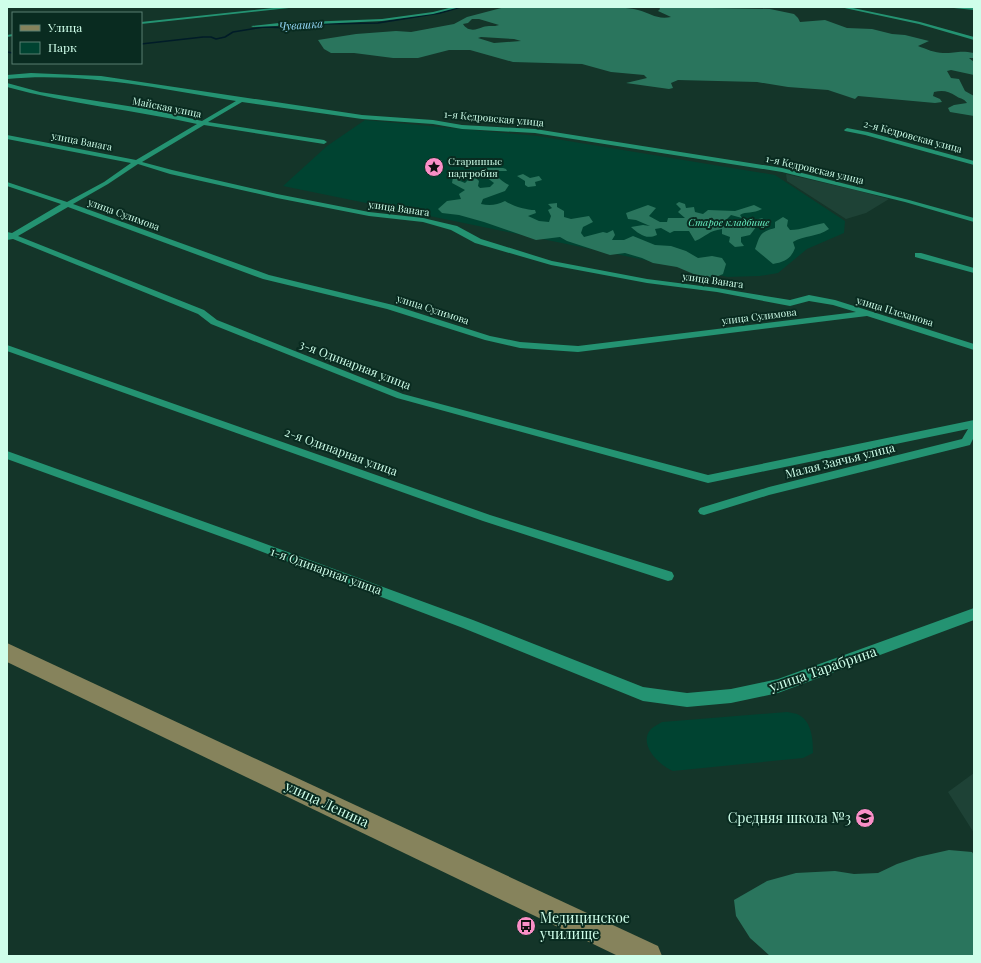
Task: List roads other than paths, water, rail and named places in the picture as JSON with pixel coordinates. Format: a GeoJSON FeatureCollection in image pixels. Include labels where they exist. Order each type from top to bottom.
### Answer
{"type":"FeatureCollection","features":[{"type":"Feature","properties":{"kind":"main road","name":"улица Ленина"},"geometry":{"type":"LineString","coordinates":[[7,652],[648,956]]}},
{"type":"Feature","properties":{"kind":"street"},"geometry":{"type":"LineString","coordinates":[[142,23],[254,9],[296,7]]}},
{"type":"Feature","properties":{"kind":"street"},"geometry":{"type":"LineString","coordinates":[[255,21],[356,22],[399,18],[445,11],[458,7]]}},
{"type":"Feature","properties":{"kind":"street"},"geometry":{"type":"LineString","coordinates":[[842,7],[920,23],[974,39]]}},
{"type":"Feature","properties":{"kind":"street"},"geometry":{"type":"LineString","coordinates":[[954,7],[974,9]]}},
{"type":"Feature","properties":{"kind":"street"},"geometry":{"type":"LineString","coordinates":[[254,9],[254,30],[258,31]]}},
{"type":"Feature","properties":{"kind":"street","name":"1-я Кедровская улица"},"geometry":{"type":"LineString","coordinates":[[7,77],[31,75],[101,78],[362,117],[433,122],[462,127],[535,132],[782,170],[907,201],[974,220]]}},
{"type":"Feature","properties":{"kind":"street","name":"Майская улица"},"geometry":{"type":"LineString","coordinates":[[7,85],[39,94],[153,112],[203,123],[324,142]]}},
{"type":"Feature","properties":{"kind":"street"},"geometry":{"type":"LineString","coordinates":[[9,236],[106,183],[137,162],[241,100]]}},
{"type":"Feature","properties":{"kind":"street","name":"2-я Кедровская улица"},"geometry":{"type":"LineString","coordinates":[[847,130],[866,133],[974,163]]}},
{"type":"Feature","properties":{"kind":"street","name":"улица Ванага"},"geometry":{"type":"LineString","coordinates":[[7,137],[137,162],[170,172],[277,196],[369,214],[423,220],[454,228],[478,241],[551,263],[646,281],[717,290],[790,303],[808,298]]}},
{"type":"Feature","properties":{"kind":"street","name":"улица Сулимова"},"geometry":{"type":"LineString","coordinates":[[7,184],[67,204],[107,220],[266,277],[390,307],[488,338],[520,345],[578,349],[868,314]]}},
{"type":"Feature","properties":{"kind":"street","name":"3-я Одинарная улица"},"geometry":{"type":"LineString","coordinates":[[9,236],[201,312],[214,322],[400,396],[708,479]]}},
{"type":"Feature","properties":{"kind":"street"},"geometry":{"type":"LineString","coordinates":[[918,255],[974,271]]}},
{"type":"Feature","properties":{"kind":"street","name":"улица Плеханова"},"geometry":{"type":"LineString","coordinates":[[808,298],[835,303],[974,347]]}},
{"type":"Feature","properties":{"kind":"street","name":"2-я Одинарная улица"},"geometry":{"type":"LineString","coordinates":[[7,348],[487,518],[668,576]]}},
{"type":"Feature","properties":{"kind":"street","name":"Малая Заячья улица"},"geometry":{"type":"LineString","coordinates":[[708,479],[974,426]]}},
{"type":"Feature","properties":{"kind":"street","name":"Малая Заячья улица"},"geometry":{"type":"LineString","coordinates":[[704,511],[769,492],[966,442],[974,426]]}},
{"type":"Feature","properties":{"kind":"street","name":"1-я Одинарная улица"},"geometry":{"type":"LineString","coordinates":[[7,455],[259,546],[468,624],[643,694]]}},
{"type":"Feature","properties":{"kind":"street","name":"улица Тарабрина"},"geometry":{"type":"LineString","coordinates":[[643,694],[687,700],[731,696],[778,686],[974,614]]}},
{"type":"Feature","properties":{"kind":"waterway","name":"Чувашка"},"geometry":{"type":"LineString","coordinates":[[320,24],[378,23],[440,13],[461,7]]}},
{"type":"Feature","properties":{"kind":"waterway","name":"Чувашка"},"geometry":{"type":"LineString","coordinates":[[142,44],[203,37],[211,37],[216,39],[225,37],[233,32],[264,27],[294,28],[308,24]]}},
{"type":"Feature","properties":{"kind":"waterway","name":"Чувашка"},"geometry":{"type":"LineString","coordinates":[[7,52],[12,53]]}},
{"type":"Feature","properties":{"kind":"place","name":"Старинные надгробия"},"geometry":{"type":"Point","coordinates":[434,167]}},
{"type":"Feature","properties":{"kind":"place","name":"Средняя школа №3"},"geometry":{"type":"Point","coordinates":[865,818]}},
{"type":"Feature","properties":{"kind":"place","name":"Медицинское училище"},"geometry":{"type":"Point","coordinates":[526,926]}},
{"type":"Feature","properties":{"kind":"park label","name":"Старое кладбище"},"geometry":{"type":"Point","coordinates":[729,222]}}]}
